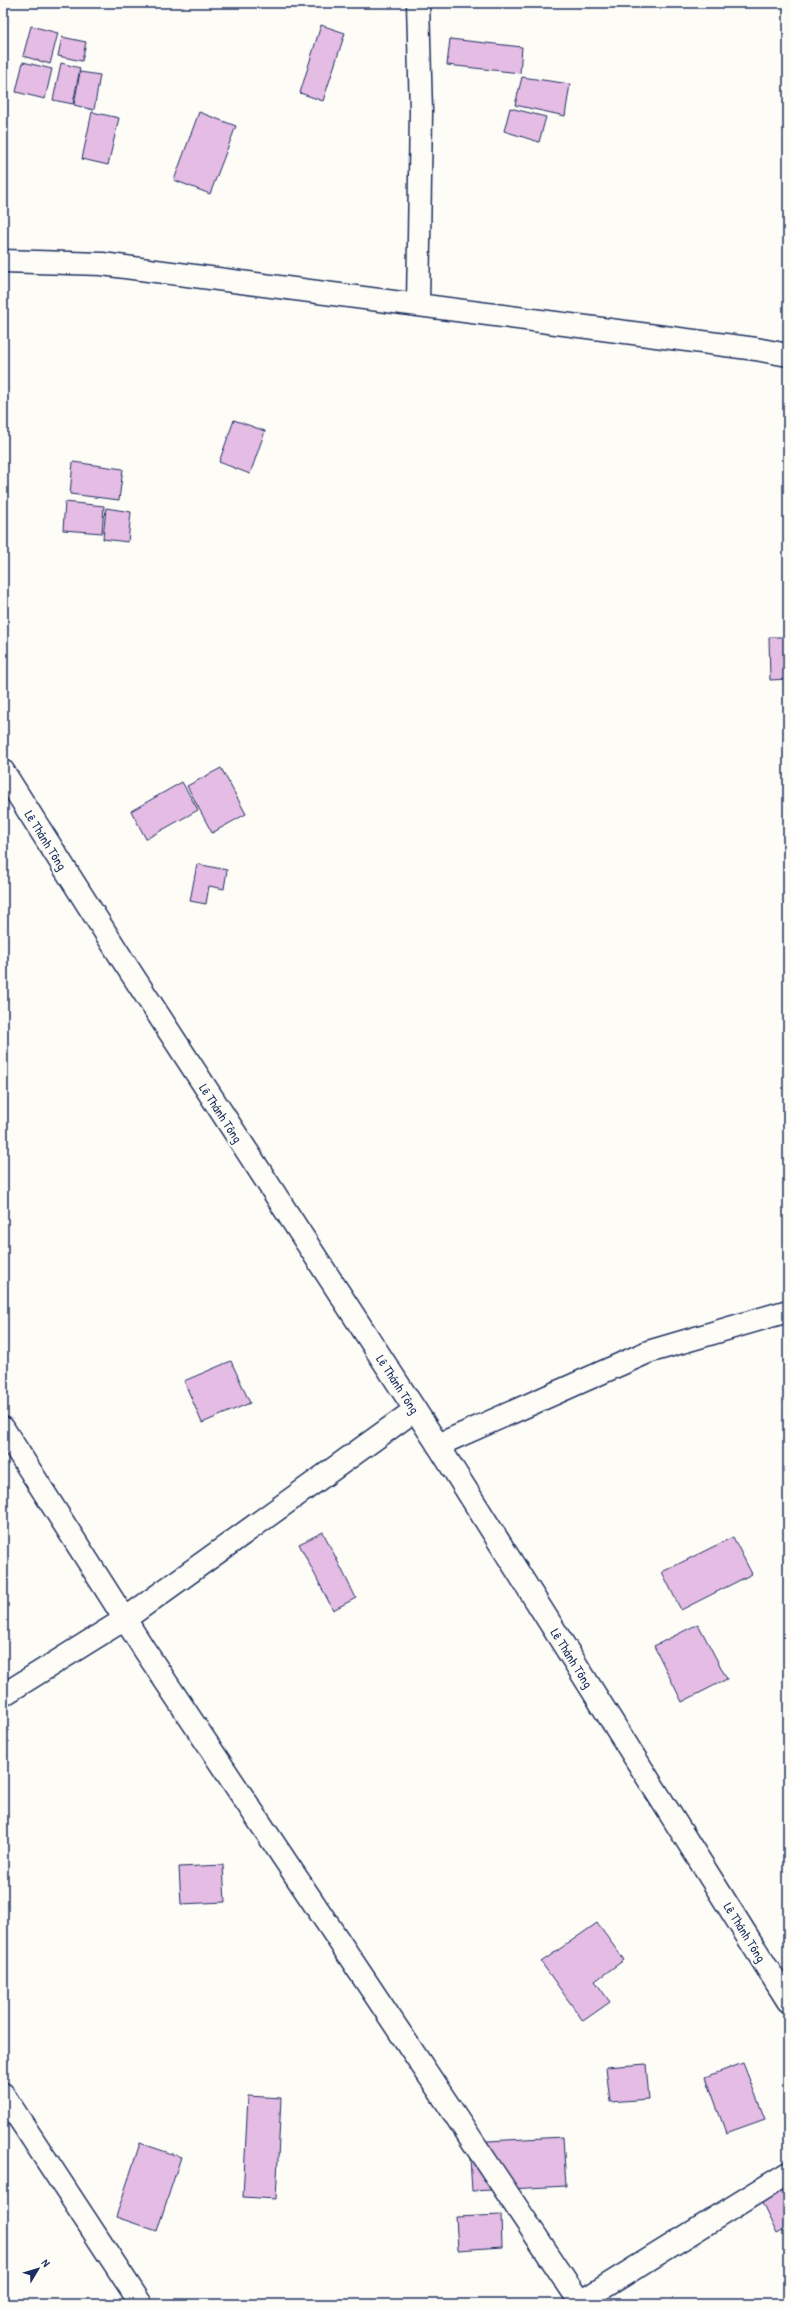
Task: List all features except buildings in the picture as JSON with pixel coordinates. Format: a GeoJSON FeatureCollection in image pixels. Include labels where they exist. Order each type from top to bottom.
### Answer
{"type":"FeatureCollection","features":[{"type":"Feature","properties":{"kind":"street"},"geometry":{"type":"LineString","coordinates":[[418,3],[421,112],[418,305]]}},
{"type":"Feature","properties":{"kind":"street"},"geometry":{"type":"LineString","coordinates":[[3,261],[102,264],[756,349],[788,355]]}},
{"type":"Feature","properties":{"kind":"street","name":"Lê Thánh Tông"},"geometry":{"type":"LineString","coordinates":[[3,772],[124,962],[438,1445],[788,2001]]}},
{"type":"Feature","properties":{"kind":"street"},"geometry":{"type":"LineString","coordinates":[[438,1445],[648,1352],[788,1311]]}},
{"type":"Feature","properties":{"kind":"street"},"geometry":{"type":"LineString","coordinates":[[3,1695],[125,1619],[415,1410]]}},
{"type":"Feature","properties":{"kind":"street"},"geometry":{"type":"LineString","coordinates":[[3,1428],[125,1619],[578,2303],[788,2173]]}},
{"type":"Feature","properties":{"kind":"street"},"geometry":{"type":"LineString","coordinates":[[3,2094],[141,2304]]}}]}
